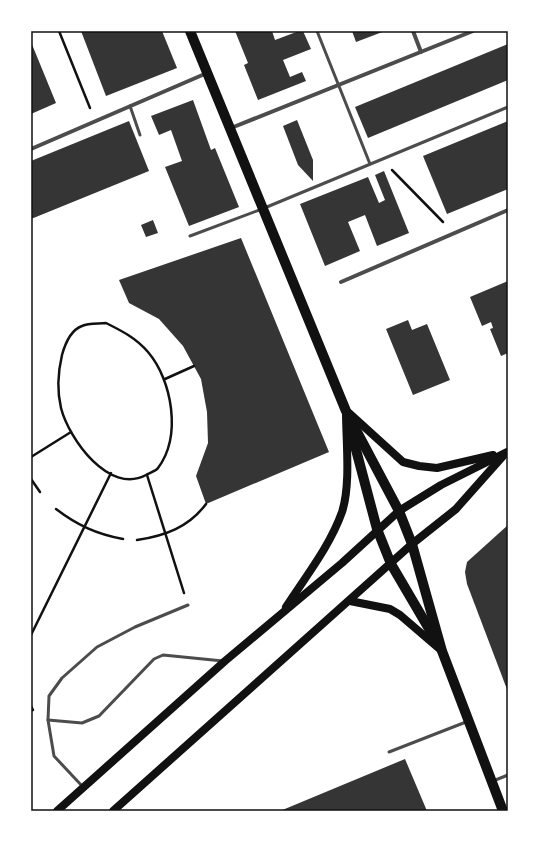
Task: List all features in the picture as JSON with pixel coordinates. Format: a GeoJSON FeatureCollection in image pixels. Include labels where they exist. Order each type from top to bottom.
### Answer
{"type":"FeatureCollection","features":[{"type":"Feature","properties":{"kind":"main road"},"geometry":{"type":"LineString","coordinates":[[190,31],[346,411],[399,511],[412,544],[442,651],[503,811]]}},
{"type":"Feature","properties":{"kind":"main road"},"geometry":{"type":"LineString","coordinates":[[346,411],[402,462],[418,466],[437,468],[507,451]]}},
{"type":"Feature","properties":{"kind":"main road"},"geometry":{"type":"LineString","coordinates":[[346,411],[377,529],[391,564],[442,651]]}},
{"type":"Feature","properties":{"kind":"main road"},"geometry":{"type":"LineString","coordinates":[[280,615],[330,539],[342,511],[346,483],[346,411]]}},
{"type":"Feature","properties":{"kind":"main road"},"geometry":{"type":"LineString","coordinates":[[57,811],[225,661],[399,511],[441,485],[507,451]]}},
{"type":"Feature","properties":{"kind":"main road"},"geometry":{"type":"LineString","coordinates":[[113,811],[350,601],[412,544],[456,509],[507,451]]}},
{"type":"Feature","properties":{"kind":"main road"},"geometry":{"type":"LineString","coordinates":[[350,601],[390,609],[400,615],[442,651]]}},
{"type":"Feature","properties":{"kind":"street"},"geometry":{"type":"LineString","coordinates":[[413,31],[421,52]]}},
{"type":"Feature","properties":{"kind":"street"},"geometry":{"type":"LineString","coordinates":[[231,128],[473,31]]}},
{"type":"Feature","properties":{"kind":"street"},"geometry":{"type":"LineString","coordinates":[[31,149],[206,72]]}},
{"type":"Feature","properties":{"kind":"street"},"geometry":{"type":"LineString","coordinates":[[341,282],[508,210]]}},
{"type":"Feature","properties":{"kind":"lane"},"geometry":{"type":"LineString","coordinates":[[317,31],[370,164]]}},
{"type":"Feature","properties":{"kind":"lane"},"geometry":{"type":"LineString","coordinates":[[130,106],[140,135]]}},
{"type":"Feature","properties":{"kind":"lane"},"geometry":{"type":"LineString","coordinates":[[190,236],[262,209],[508,107]]}},
{"type":"Feature","properties":{"kind":"lane"},"geometry":{"type":"LineString","coordinates":[[83,788],[54,756],[48,720],[48,696],[62,678],[96,647],[134,627],[188,605]]}},
{"type":"Feature","properties":{"kind":"lane"},"geometry":{"type":"LineString","coordinates":[[48,720],[82,723],[99,716],[154,659],[163,655],[225,661]]}},
{"type":"Feature","properties":{"kind":"lane"},"geometry":{"type":"LineString","coordinates":[[389,752],[468,721]]}},
{"type":"Feature","properties":{"kind":"lane"},"geometry":{"type":"LineString","coordinates":[[491,782],[508,774]]}},
{"type":"Feature","properties":{"kind":"path"},"geometry":{"type":"LineString","coordinates":[[59,31],[95,121]]}},
{"type":"Feature","properties":{"kind":"path"},"geometry":{"type":"LineString","coordinates":[[382,159],[455,233]]}},
{"type":"Feature","properties":{"kind":"path"},"geometry":{"type":"LineString","coordinates":[[106,323],[130,335],[148,352],[164,379],[172,415],[169,446],[158,469],[139,479],[120,478],[96,466],[75,441],[61,408],[58,372],[66,342],[81,326],[106,323]]}},
{"type":"Feature","properties":{"kind":"path"},"geometry":{"type":"LineString","coordinates":[[164,379],[194,366]]}},
{"type":"Feature","properties":{"kind":"path"},"geometry":{"type":"LineString","coordinates":[[31,457],[71,432]]}},
{"type":"Feature","properties":{"kind":"path"},"geometry":{"type":"LineString","coordinates":[[31,635],[110,473]]}},
{"type":"Feature","properties":{"kind":"path"},"geometry":{"type":"LineString","coordinates":[[146,475],[188,605]]}},
{"type":"Feature","properties":{"kind":"path"},"geometry":{"type":"LineString","coordinates":[[31,479],[40,492]]}},
{"type":"Feature","properties":{"kind":"path"},"geometry":{"type":"LineString","coordinates":[[137,540],[154,538],[184,525],[197,516],[206,504]]}},
{"type":"Feature","properties":{"kind":"path"},"geometry":{"type":"LineString","coordinates":[[56,509],[84,528],[103,536],[122,539]]}},
{"type":"Feature","properties":{"kind":"path"},"geometry":{"type":"LineString","coordinates":[[31,706],[31,711]]}},
{"type":"Feature","properties":{"kind":"building"},"geometry":{"type":"Polygon","coordinates":[[[81,31],[162,31],[177,68],[106,96],[81,31]]]}},
{"type":"Feature","properties":{"kind":"building"},"geometry":{"type":"Polygon","coordinates":[[[235,31],[272,31],[275,40],[299,31],[303,31],[311,49],[283,60],[290,77],[302,72],[306,81],[258,100],[244,65],[248,63],[235,31]]]}},
{"type":"Feature","properties":{"kind":"building"},"geometry":{"type":"Polygon","coordinates":[[[352,31],[385,31],[356,42],[352,31]]]}},
{"type":"Feature","properties":{"kind":"building"},"geometry":{"type":"Polygon","coordinates":[[[31,42],[56,103],[31,114],[31,42]]]}},
{"type":"Feature","properties":{"kind":"building"},"geometry":{"type":"Polygon","coordinates":[[[508,44],[508,80],[368,138],[355,107],[508,44]]]}},
{"type":"Feature","properties":{"kind":"building"},"geometry":{"type":"Polygon","coordinates":[[[193,100],[211,150],[215,148],[239,207],[189,226],[165,167],[182,161],[171,130],[159,135],[151,116],[193,100]]]}},
{"type":"Feature","properties":{"kind":"building"},"geometry":{"type":"Polygon","coordinates":[[[297,120],[313,160],[313,181],[298,165],[283,126],[297,120]]]}},
{"type":"Feature","properties":{"kind":"building"},"geometry":{"type":"Polygon","coordinates":[[[129,121],[149,171],[31,219],[31,161],[129,121]]]}},
{"type":"Feature","properties":{"kind":"building"},"geometry":{"type":"Polygon","coordinates":[[[508,121],[508,189],[447,214],[423,156],[508,121]]]}},
{"type":"Feature","properties":{"kind":"building"},"geometry":{"type":"Polygon","coordinates":[[[384,171],[409,233],[377,246],[365,215],[348,222],[360,251],[325,266],[300,204],[368,177],[379,203],[385,200],[375,175],[384,171]]]}},
{"type":"Feature","properties":{"kind":"building"},"geometry":{"type":"Polygon","coordinates":[[[153,220],[158,233],[146,237],[141,225],[153,220]]]}},
{"type":"Feature","properties":{"kind":"building"},"geometry":{"type":"Polygon","coordinates":[[[241,238],[329,452],[206,504],[196,476],[208,443],[207,412],[201,379],[183,346],[159,319],[129,303],[119,280],[241,238]]]}},
{"type":"Feature","properties":{"kind":"building"},"geometry":{"type":"Polygon","coordinates":[[[508,281],[508,353],[501,356],[490,329],[493,328],[491,322],[482,326],[470,297],[508,281]]]}},
{"type":"Feature","properties":{"kind":"building"},"geometry":{"type":"Polygon","coordinates":[[[408,320],[412,330],[427,324],[450,380],[413,395],[386,329],[408,320]]]}},
{"type":"Feature","properties":{"kind":"building"},"geometry":{"type":"Polygon","coordinates":[[[508,525],[508,692],[467,584],[465,572],[467,562],[508,525]]]}},
{"type":"Feature","properties":{"kind":"building"},"geometry":{"type":"Polygon","coordinates":[[[405,759],[427,811],[280,811],[405,759]]]}}]}
